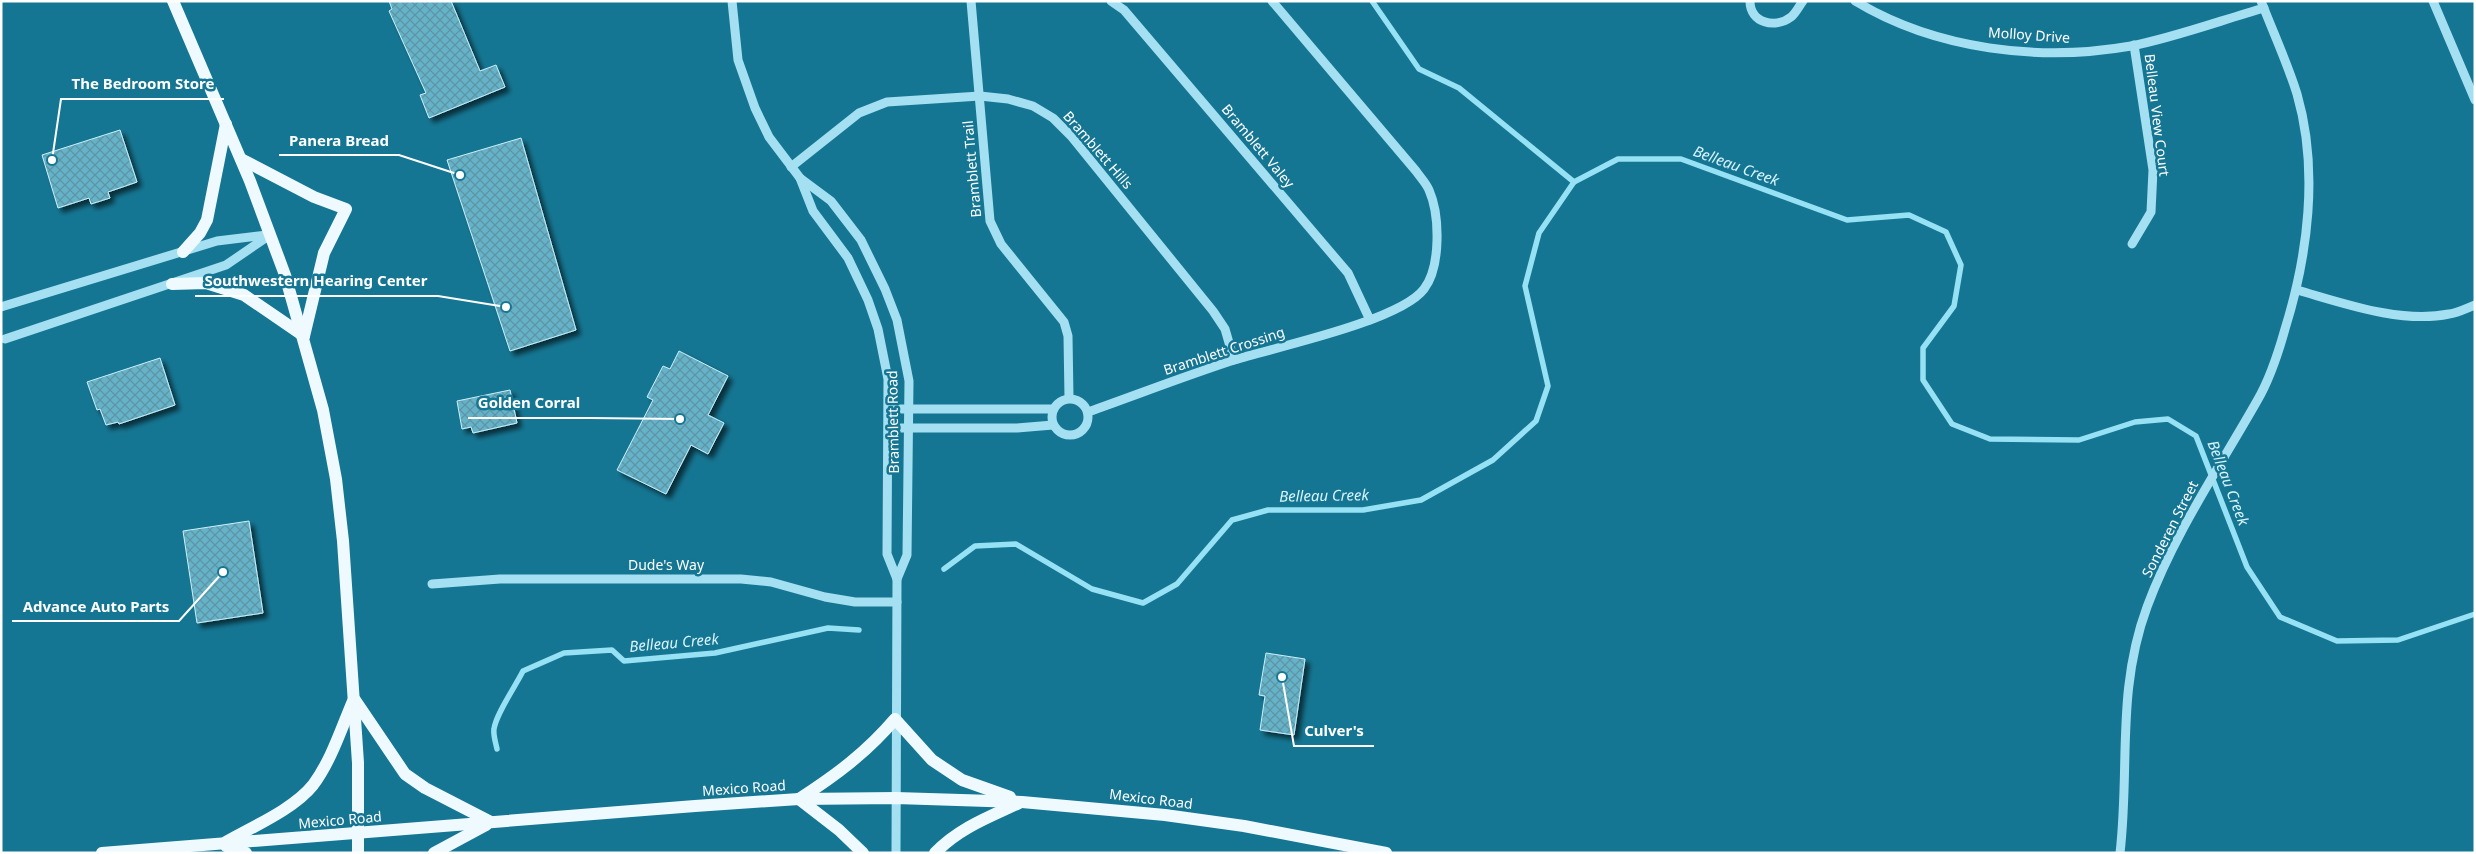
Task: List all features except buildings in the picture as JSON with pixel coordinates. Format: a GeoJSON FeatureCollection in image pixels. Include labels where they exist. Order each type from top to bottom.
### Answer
{"type":"FeatureCollection","features":[{"type":"Feature","properties":{"kind":"main road"},"geometry":{"type":"LineString","coordinates":[[173,1],[241,159],[270,235],[304,336],[323,410],[336,479],[343,541],[354,699],[359,833],[358,853]]}},
{"type":"Feature","properties":{"kind":"main road"},"geometry":{"type":"LineString","coordinates":[[183,252],[200,233],[207,220],[226,124]]}},
{"type":"Feature","properties":{"kind":"main road"},"geometry":{"type":"LineString","coordinates":[[241,159],[314,197],[346,209],[324,252],[304,336]]}},
{"type":"Feature","properties":{"kind":"main road"},"geometry":{"type":"LineString","coordinates":[[172,284],[206,283],[244,294],[304,336]]}},
{"type":"Feature","properties":{"kind":"main road"},"geometry":{"type":"LineString","coordinates":[[354,699],[406,774],[425,788],[491,822]]}},
{"type":"Feature","properties":{"kind":"main road"},"geometry":{"type":"LineString","coordinates":[[221,844],[286,807],[312,785],[323,768],[354,699]]}},
{"type":"Feature","properties":{"kind":"main road"},"geometry":{"type":"LineString","coordinates":[[863,853],[839,830],[799,800],[853,763],[895,719],[932,760],[962,780],[1022,802]]}},
{"type":"Feature","properties":{"kind":"main road","name":"Mexico Road"},"geometry":{"type":"LineString","coordinates":[[102,853],[799,800],[896,798],[1022,802],[1165,815],[1227,823],[1386,853]]}},
{"type":"Feature","properties":{"kind":"main road"},"geometry":{"type":"LineString","coordinates":[[936,853],[949,838],[963,829],[1022,802]]}},
{"type":"Feature","properties":{"kind":"main road"},"geometry":{"type":"LineString","coordinates":[[434,853],[491,822]]}},
{"type":"Feature","properties":{"kind":"main road"},"geometry":{"type":"LineString","coordinates":[[221,844],[246,853]]}},
{"type":"Feature","properties":{"kind":"street","name":"Bramblett Road"},"geometry":{"type":"LineString","coordinates":[[732,1],[738,60],[769,138],[800,178],[813,211],[848,258],[868,300],[884,352],[890,409],[887,554],[897,579],[896,853]]}},
{"type":"Feature","properties":{"kind":"street","name":"Bramblett Trail"},"geometry":{"type":"LineString","coordinates":[[971,1],[990,221],[1001,244],[1064,322],[1068,336],[1069,398]]}},
{"type":"Feature","properties":{"kind":"street","name":"Bramblett Valey"},"geometry":{"type":"LineString","coordinates":[[1110,1],[1124,10],[1348,273],[1370,320]]}},
{"type":"Feature","properties":{"kind":"street","name":"Bramblett Crossing"},"geometry":{"type":"LineString","coordinates":[[1088,412],[1234,360],[1370,320],[1415,298],[1433,276],[1437,248],[1435,215],[1429,190],[1416,171],[1272,1]]}},
{"type":"Feature","properties":{"kind":"street"},"geometry":{"type":"LineString","coordinates":[[1750,1],[1752,12],[1759,19],[1770,24],[1783,22],[1793,16],[1803,1]]}},
{"type":"Feature","properties":{"kind":"street","name":"Molloy Drive"},"geometry":{"type":"LineString","coordinates":[[1855,1],[1868,10],[1926,33],[1986,47],[2055,54],[2134,45],[2262,5]]}},
{"type":"Feature","properties":{"kind":"street"},"geometry":{"type":"LineString","coordinates":[[2433,1],[2475,100]]}},
{"type":"Feature","properties":{"kind":"street","name":"Sonderen Street"},"geometry":{"type":"LineString","coordinates":[[2120,853],[2126,694],[2146,609],[2161,575],[2231,443],[2268,379],[2297,290],[2308,223],[2308,192],[2303,125],[2297,94],[2262,5]]}},
{"type":"Feature","properties":{"kind":"street","name":"Belleau View Court"},"geometry":{"type":"LineString","coordinates":[[2132,244],[2151,212],[2153,170],[2134,45]]}},
{"type":"Feature","properties":{"kind":"street","name":"Bramblett Hills"},"geometry":{"type":"LineString","coordinates":[[791,166],[860,113],[872,106],[887,102],[980,96],[1008,98],[1033,106],[1059,124],[1213,311],[1225,329],[1234,360]]}},
{"type":"Feature","properties":{"kind":"street","name":"Bramblett Road"},"geometry":{"type":"LineString","coordinates":[[800,178],[831,201],[861,240],[873,261],[896,320],[909,380],[910,409],[907,555],[897,579]]}},
{"type":"Feature","properties":{"kind":"street"},"geometry":{"type":"LineString","coordinates":[[1,307],[217,241],[270,235]]}},
{"type":"Feature","properties":{"kind":"street"},"geometry":{"type":"LineString","coordinates":[[5,339],[226,265],[270,235]]}},
{"type":"Feature","properties":{"kind":"street"},"geometry":{"type":"LineString","coordinates":[[2297,290],[2356,307],[2405,316],[2429,317],[2450,314],[2475,305]]}},
{"type":"Feature","properties":{"kind":"street"},"geometry":{"type":"LineString","coordinates":[[890,428],[1017,428],[1053,426],[1064,435],[1078,434],[1088,423],[1088,412],[1082,403],[1069,398],[1062,401],[1054,409],[1053,426]]}},
{"type":"Feature","properties":{"kind":"street"},"geometry":{"type":"LineString","coordinates":[[890,409],[1054,409]]}},
{"type":"Feature","properties":{"kind":"street","name":"Dude's Way"},"geometry":{"type":"LineString","coordinates":[[432,584],[500,579],[741,579],[771,582],[825,598],[848,601],[897,602]]}},
{"type":"Feature","properties":{"kind":"waterway"},"geometry":{"type":"LineString","coordinates":[[1372,1],[1419,69],[1459,88],[1574,182]]}},
{"type":"Feature","properties":{"kind":"waterway","name":"Belleau Creek"},"geometry":{"type":"LineString","coordinates":[[944,569],[975,546],[1016,544],[1092,589],[1143,603],[1177,584],[1232,520],[1268,510],[1363,510],[1421,500],[1493,460],[1536,421],[1548,386],[1525,286],[1539,233],[1574,182],[1618,159],[1681,159],[1847,220],[1909,215],[1946,232],[1961,265],[1954,306],[1923,348],[1923,380],[1952,424],[1990,439],[2079,440],[2135,422],[2168,419],[2196,436],[2247,567],[2280,617],[2337,641],[2398,640],[2475,614]]}},
{"type":"Feature","properties":{"kind":"waterway","name":"Belleau Creek"},"geometry":{"type":"LineString","coordinates":[[497,749],[494,734],[495,723],[523,671],[564,653],[612,650],[624,661],[715,653],[828,628],[859,630]]}},
{"type":"Feature","properties":{"kind":"place","name":"The Bedroom Store"},"geometry":{"type":"Point","coordinates":[52,160]}},
{"type":"Feature","properties":{"kind":"place","name":"Panera Bread"},"geometry":{"type":"Point","coordinates":[460,175]}},
{"type":"Feature","properties":{"kind":"place","name":"Southwestern Hearing Center"},"geometry":{"type":"Point","coordinates":[506,307]}},
{"type":"Feature","properties":{"kind":"place","name":"Golden Corral"},"geometry":{"type":"Point","coordinates":[680,419]}},
{"type":"Feature","properties":{"kind":"place","name":"Advance Auto Parts"},"geometry":{"type":"Point","coordinates":[223,572]}},
{"type":"Feature","properties":{"kind":"place","name":"Culver's"},"geometry":{"type":"Point","coordinates":[1282,677]}}]}
